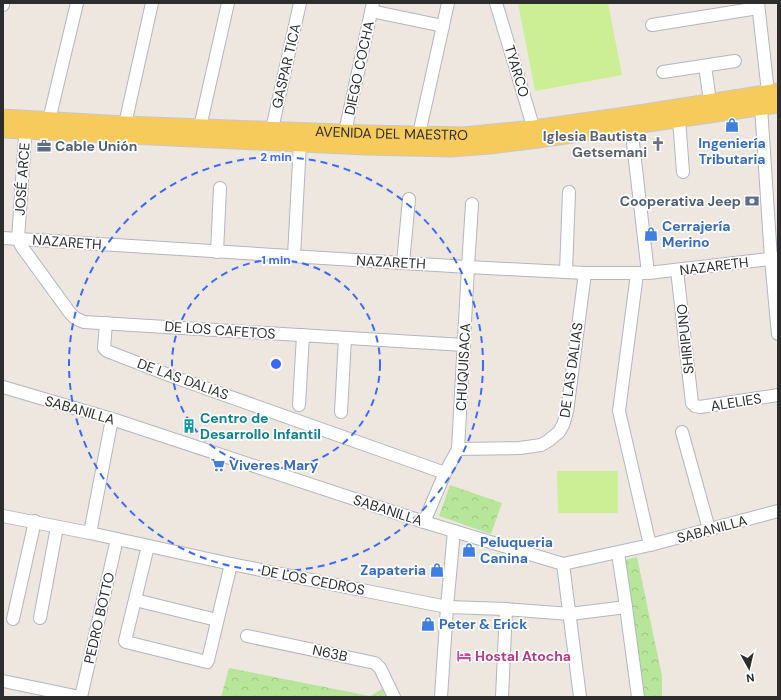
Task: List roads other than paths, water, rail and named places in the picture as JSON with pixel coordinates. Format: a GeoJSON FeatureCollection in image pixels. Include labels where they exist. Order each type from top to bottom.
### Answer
{"type":"FeatureCollection","features":[{"type":"Feature","properties":{"kind":"main road","name":"AVENIDA DEL MAESTRO"},"geometry":{"type":"LineString","coordinates":[[3,130],[26,125],[251,135],[272,130],[345,132],[365,140],[451,149],[489,139],[536,134],[631,120],[710,101],[773,92]]}},
{"type":"Feature","properties":{"kind":"main road","name":"AVENIDA DEL MAESTRO"},"geometry":{"type":"LineString","coordinates":[[631,120],[679,119],[778,105]]}},
{"type":"Feature","properties":{"kind":"main road","name":"AVENIDA DEL MAESTRO"},"geometry":{"type":"LineString","coordinates":[[3,117],[26,125]]}},
{"type":"Feature","properties":{"kind":"main road","name":"AVENIDA DEL MAESTRO"},"geometry":{"type":"LineString","coordinates":[[49,126],[125,124],[146,130],[200,127],[300,144],[365,140],[419,134],[464,135],[489,139]]}},
{"type":"Feature","properties":{"kind":"street"},"geometry":{"type":"LineString","coordinates":[[49,126],[77,3]]}},
{"type":"Feature","properties":{"kind":"street"},"geometry":{"type":"LineString","coordinates":[[125,124],[152,3]]}},
{"type":"Feature","properties":{"kind":"street"},"geometry":{"type":"LineString","coordinates":[[200,127],[228,3]]}},
{"type":"Feature","properties":{"kind":"street","name":"GASPAR TICA"},"geometry":{"type":"LineString","coordinates":[[272,130],[300,3]]}},
{"type":"Feature","properties":{"kind":"street"},"geometry":{"type":"LineString","coordinates":[[419,134],[448,3]]}},
{"type":"Feature","properties":{"kind":"street","name":"TYARCO"},"geometry":{"type":"LineString","coordinates":[[496,3],[536,134]]}},
{"type":"Feature","properties":{"kind":"street"},"geometry":{"type":"LineString","coordinates":[[652,25],[758,6],[773,92],[762,103],[761,107],[774,259],[778,334]]}},
{"type":"Feature","properties":{"kind":"street"},"geometry":{"type":"LineString","coordinates":[[372,7],[443,26]]}},
{"type":"Feature","properties":{"kind":"street","name":"DIEGO COCHA"},"geometry":{"type":"LineString","coordinates":[[345,132],[372,7]]}},
{"type":"Feature","properties":{"kind":"street"},"geometry":{"type":"LineString","coordinates":[[663,72],[735,61]]}},
{"type":"Feature","properties":{"kind":"street"},"geometry":{"type":"LineString","coordinates":[[705,66],[710,101]]}},
{"type":"Feature","properties":{"kind":"street"},"geometry":{"type":"LineString","coordinates":[[679,119],[683,172]]}},
{"type":"Feature","properties":{"kind":"street"},"geometry":{"type":"LineString","coordinates":[[631,120],[642,274],[619,411],[650,545]]}},
{"type":"Feature","properties":{"kind":"street","name":"JOSÉ ARCE"},"geometry":{"type":"LineString","coordinates":[[18,239],[26,125]]}},
{"type":"Feature","properties":{"kind":"street"},"geometry":{"type":"LineString","coordinates":[[294,256],[300,144]]}},
{"type":"Feature","properties":{"kind":"street"},"geometry":{"type":"LineString","coordinates":[[217,252],[220,188]]}},
{"type":"Feature","properties":{"kind":"street"},"geometry":{"type":"LineString","coordinates":[[566,272],[569,192]]}},
{"type":"Feature","properties":{"kind":"street"},"geometry":{"type":"LineString","coordinates":[[403,263],[409,199]]}},
{"type":"Feature","properties":{"kind":"street","name":"CHUQUISACA"},"geometry":{"type":"LineString","coordinates":[[424,522],[445,473],[458,449],[472,204]]}},
{"type":"Feature","properties":{"kind":"street","name":"NAZARETH"},"geometry":{"type":"LineString","coordinates":[[3,238],[585,273],[642,274],[774,259]]}},
{"type":"Feature","properties":{"kind":"street","name":"DE LOS CAFETOS"},"geometry":{"type":"LineString","coordinates":[[18,239],[22,247],[70,313],[75,318],[84,322],[464,345]]}},
{"type":"Feature","properties":{"kind":"street","name":"SHIRIPUNO"},"geometry":{"type":"LineString","coordinates":[[677,270],[692,403],[695,406]]}},
{"type":"Feature","properties":{"kind":"street","name":"DE LAS DALIAS"},"geometry":{"type":"LineString","coordinates":[[458,449],[534,447],[548,441],[559,432],[567,412],[585,273]]}},
{"type":"Feature","properties":{"kind":"street","name":"DE LAS DALIAS"},"geometry":{"type":"LineString","coordinates":[[106,323],[104,348],[107,351],[174,377],[445,473]]}},
{"type":"Feature","properties":{"kind":"street"},"geometry":{"type":"LineString","coordinates":[[299,405],[303,335]]}},
{"type":"Feature","properties":{"kind":"street"},"geometry":{"type":"LineString","coordinates":[[341,412],[345,338]]}},
{"type":"Feature","properties":{"kind":"street","name":"SABANILLA"},"geometry":{"type":"LineString","coordinates":[[3,387],[112,419],[424,522],[563,564],[618,553],[778,511]]}},
{"type":"Feature","properties":{"kind":"street","name":"ALELIES"},"geometry":{"type":"LineString","coordinates":[[695,406],[700,407],[778,395]]}},
{"type":"Feature","properties":{"kind":"street"},"geometry":{"type":"LineString","coordinates":[[90,533],[112,419]]}},
{"type":"Feature","properties":{"kind":"street"},"geometry":{"type":"LineString","coordinates":[[682,432],[709,529]]}},
{"type":"Feature","properties":{"kind":"street","name":"DE LOS CEDROS"},"geometry":{"type":"LineString","coordinates":[[3,516],[90,533],[231,564],[447,607],[506,609],[570,614],[626,607]]}},
{"type":"Feature","properties":{"kind":"street"},"geometry":{"type":"LineString","coordinates":[[13,619],[36,522]]}},
{"type":"Feature","properties":{"kind":"street"},"geometry":{"type":"LineString","coordinates":[[40,618],[57,527]]}},
{"type":"Feature","properties":{"kind":"street"},"geometry":{"type":"LineString","coordinates":[[441,697],[454,531]]}},
{"type":"Feature","properties":{"kind":"street","name":"PEDRO BOTTO"},"geometry":{"type":"LineString","coordinates":[[81,697],[117,539]]}},
{"type":"Feature","properties":{"kind":"street"},"geometry":{"type":"LineString","coordinates":[[148,546],[125,641],[207,662],[231,564]]}},
{"type":"Feature","properties":{"kind":"street"},"geometry":{"type":"LineString","coordinates":[[618,553],[638,697]]}},
{"type":"Feature","properties":{"kind":"street"},"geometry":{"type":"LineString","coordinates":[[563,564],[580,697]]}},
{"type":"Feature","properties":{"kind":"street"},"geometry":{"type":"LineString","coordinates":[[135,600],[217,620]]}},
{"type":"Feature","properties":{"kind":"street"},"geometry":{"type":"LineString","coordinates":[[502,697],[506,609]]}},
{"type":"Feature","properties":{"kind":"street","name":"N63B"},"geometry":{"type":"LineString","coordinates":[[247,636],[375,663],[380,668],[394,697]]}},
{"type":"Feature","properties":{"kind":"street"},"geometry":{"type":"LineString","coordinates":[[3,681],[81,697]]}},
{"type":"Feature","properties":{"kind":"place","name":"Ingeniería Tributaria"},"geometry":{"type":"Point","coordinates":[732,125]}},
{"type":"Feature","properties":{"kind":"place","name":"Iglesia Bautista Getsemani"},"geometry":{"type":"Point","coordinates":[658,144]}},
{"type":"Feature","properties":{"kind":"place","name":"Cable Unión"},"geometry":{"type":"Point","coordinates":[44,146]}},
{"type":"Feature","properties":{"kind":"place","name":"Cooperativa Jeep"},"geometry":{"type":"Point","coordinates":[752,201]}},
{"type":"Feature","properties":{"kind":"place","name":"Cerrajería Merino"},"geometry":{"type":"Point","coordinates":[651,234]}},
{"type":"Feature","properties":{"kind":"place","name":"Centro de Desarrollo Infantil"},"geometry":{"type":"Point","coordinates":[189,426]}},
{"type":"Feature","properties":{"kind":"place","name":"Viveres Mary"},"geometry":{"type":"Point","coordinates":[218,465]}},
{"type":"Feature","properties":{"kind":"place","name":"Peluqueria Canina"},"geometry":{"type":"Point","coordinates":[469,550]}},
{"type":"Feature","properties":{"kind":"place","name":"Zapateria"},"geometry":{"type":"Point","coordinates":[437,570]}},
{"type":"Feature","properties":{"kind":"place","name":"Peter & Erick"},"geometry":{"type":"Point","coordinates":[428,624]}},
{"type":"Feature","properties":{"kind":"place","name":"Hostal Atocha"},"geometry":{"type":"Point","coordinates":[464,656]}}]}
